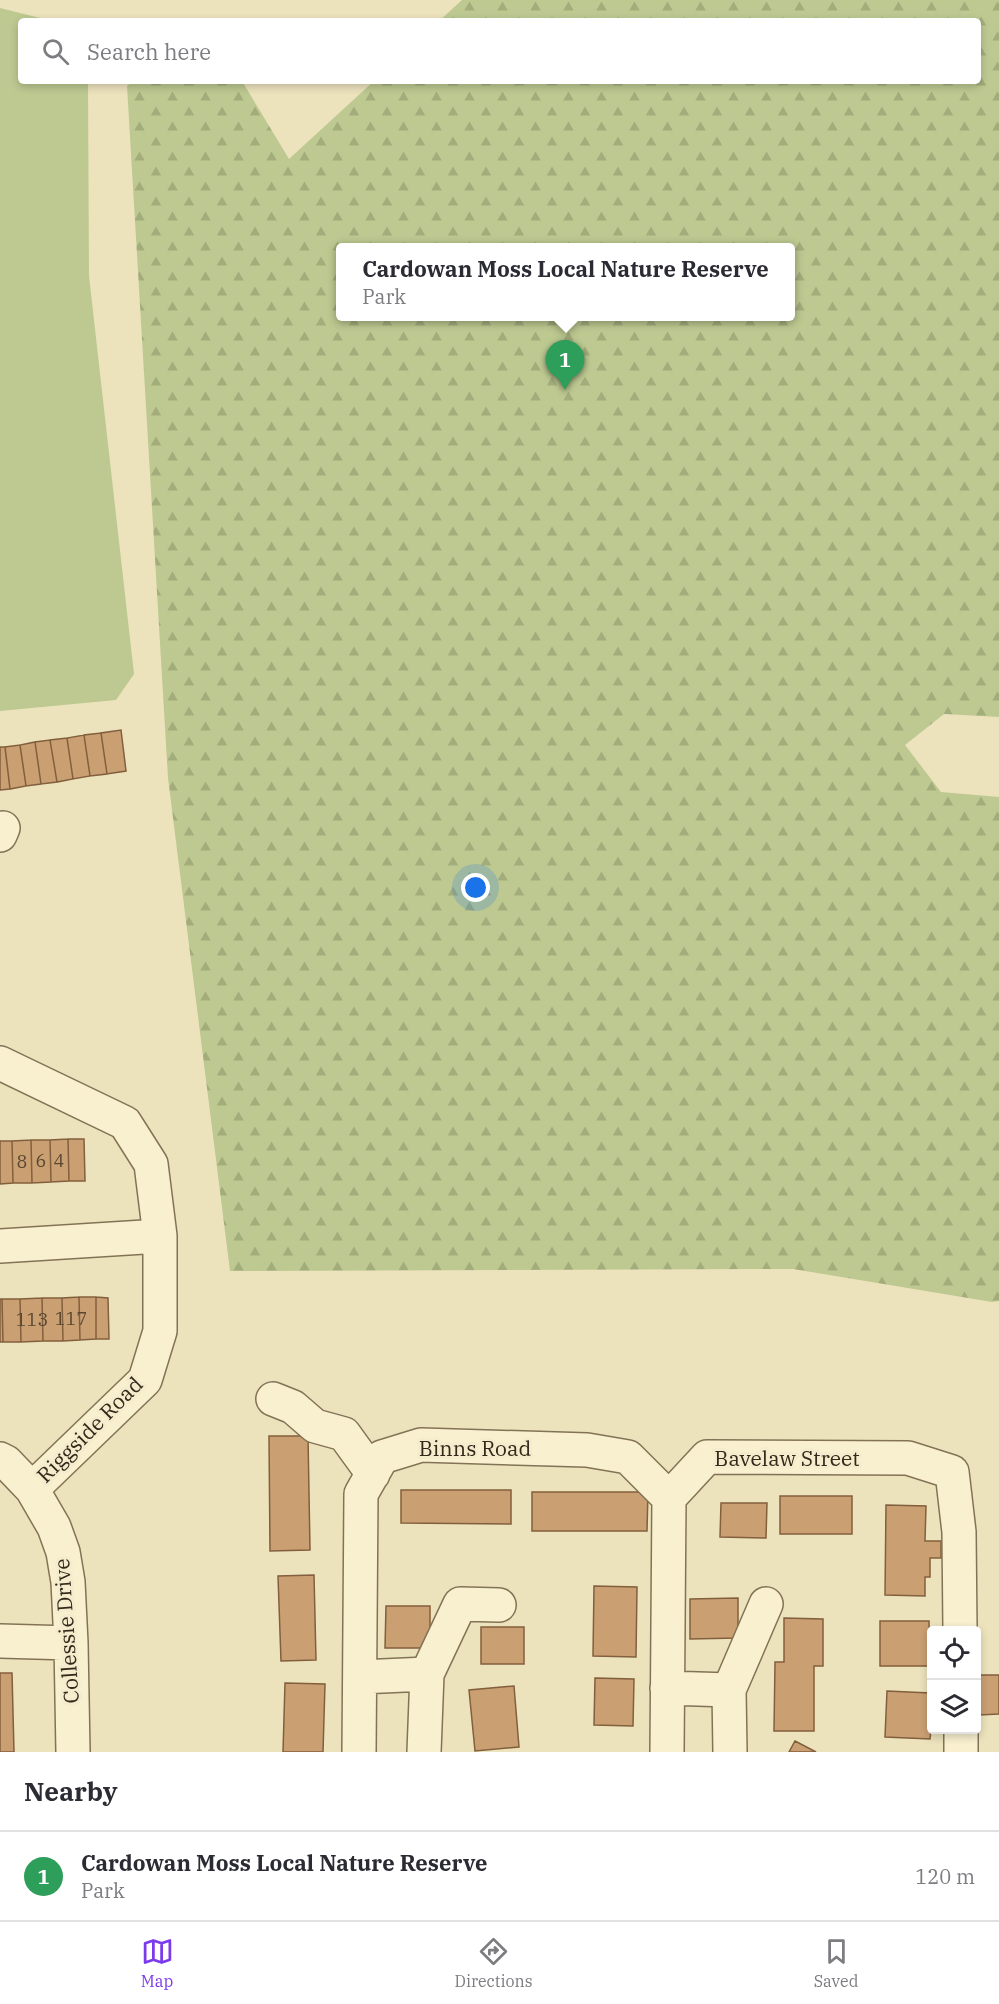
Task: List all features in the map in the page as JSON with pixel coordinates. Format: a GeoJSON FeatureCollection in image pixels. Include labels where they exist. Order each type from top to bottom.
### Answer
{"type":"FeatureCollection","features":[{"type":"Feature","properties":{"kind":"street","name":"Riggside Road"},"geometry":{"type":"LineString","coordinates":[[0,1063],[125,1123],[151,1164],[160,1236],[160,1331],[145,1380],[32,1489]]}},
{"type":"Feature","properties":{"kind":"street"},"geometry":{"type":"LineString","coordinates":[[0,1246],[160,1236]]}},
{"type":"Feature","properties":{"kind":"street"},"geometry":{"type":"LineString","coordinates":[[273,1399],[294,1407],[315,1426],[344,1434],[373,1474]]}},
{"type":"Feature","properties":{"kind":"street","name":"Binns Road"},"geometry":{"type":"LineString","coordinates":[[359,1752],[361,1494],[382,1457],[421,1445],[587,1450],[628,1457],[669,1498]]}},
{"type":"Feature","properties":{"kind":"street","name":"Bavelaw Street"},"geometry":{"type":"LineString","coordinates":[[669,1498],[707,1457],[908,1458],[952,1472],[959,1532],[960,1626]]}},
{"type":"Feature","properties":{"kind":"street","name":"Collessie Drive"},"geometry":{"type":"LineString","coordinates":[[0,1459],[6,1462],[32,1489],[54,1527],[63,1552],[68,1582],[73,1752]]}},
{"type":"Feature","properties":{"kind":"street"},"geometry":{"type":"LineString","coordinates":[[668,1752],[669,1498]]}},
{"type":"Feature","properties":{"kind":"street"},"geometry":{"type":"LineString","coordinates":[[424,1752],[427,1674],[460,1604],[499,1605]]}},
{"type":"Feature","properties":{"kind":"street"},"geometry":{"type":"LineString","coordinates":[[730,1752],[729,1690],[766,1604]]}},
{"type":"Feature","properties":{"kind":"street"},"geometry":{"type":"LineString","coordinates":[[0,1641],[71,1643]]}},
{"type":"Feature","properties":{"kind":"street"},"geometry":{"type":"LineString","coordinates":[[360,1677],[427,1674]]}},
{"type":"Feature","properties":{"kind":"street"},"geometry":{"type":"LineString","coordinates":[[667,1688],[729,1690]]}},
{"type":"Feature","properties":{"kind":"street"},"geometry":{"type":"LineString","coordinates":[[961,1734],[961,1752]]}},
{"type":"Feature","properties":{"kind":"green space"},"geometry":{"type":"Polygon","coordinates":[[[462,0],[999,0],[999,717],[944,714],[905,745],[941,792],[999,797],[999,1301],[992,1302],[793,1269],[230,1271],[168,778],[127,86],[129,84],[244,84],[289,159],[371,84],[981,84],[981,18],[442,18],[462,0]]]}},
{"type":"Feature","properties":{"kind":"green space"},"geometry":{"type":"Polygon","coordinates":[[[0,8],[40,18],[18,18],[18,84],[88,84],[89,276],[134,674],[116,700],[0,711],[0,8]]]}},
{"type":"Feature","properties":{"kind":"building"},"geometry":{"type":"Polygon","coordinates":[[[121,730],[126,771],[107,774],[101,733],[121,730]]]}},
{"type":"Feature","properties":{"kind":"building"},"geometry":{"type":"Polygon","coordinates":[[[101,733],[107,774],[90,776],[84,735],[101,733]]]}},
{"type":"Feature","properties":{"kind":"building"},"geometry":{"type":"Polygon","coordinates":[[[84,735],[90,776],[73,779],[67,738],[84,735]]]}},
{"type":"Feature","properties":{"kind":"building"},"geometry":{"type":"Polygon","coordinates":[[[67,738],[73,779],[57,782],[50,740],[67,738]]]}},
{"type":"Feature","properties":{"kind":"building"},"geometry":{"type":"Polygon","coordinates":[[[50,740],[57,782],[41,784],[35,742],[50,740]]]}},
{"type":"Feature","properties":{"kind":"building"},"geometry":{"type":"Polygon","coordinates":[[[35,742],[41,784],[26,786],[20,745],[35,742]]]}},
{"type":"Feature","properties":{"kind":"building"},"geometry":{"type":"Polygon","coordinates":[[[20,745],[26,786],[10,789],[5,747],[20,745]]]}},
{"type":"Feature","properties":{"kind":"building"},"geometry":{"type":"Polygon","coordinates":[[[0,747],[5,747],[10,789],[0,790],[0,747]]]}},
{"type":"Feature","properties":{"kind":"building"},"geometry":{"type":"Polygon","coordinates":[[[68,1139],[69,1181],[51,1182],[50,1140],[68,1139]]]}},
{"type":"Feature","properties":{"kind":"building"},"geometry":{"type":"Polygon","coordinates":[[[68,1139],[84,1139],[85,1181],[69,1181],[68,1139]]]}},
{"type":"Feature","properties":{"kind":"building"},"geometry":{"type":"Polygon","coordinates":[[[31,1140],[32,1183],[13,1183],[12,1141],[31,1140]]]}},
{"type":"Feature","properties":{"kind":"building"},"geometry":{"type":"Polygon","coordinates":[[[31,1140],[50,1140],[51,1182],[32,1183],[31,1140]]]}},
{"type":"Feature","properties":{"kind":"building"},"geometry":{"type":"Polygon","coordinates":[[[0,1141],[12,1141],[13,1183],[0,1184],[0,1141]]]}},
{"type":"Feature","properties":{"kind":"building"},"geometry":{"type":"Polygon","coordinates":[[[79,1297],[80,1340],[63,1341],[62,1298],[79,1297]]]}},
{"type":"Feature","properties":{"kind":"building"},"geometry":{"type":"Polygon","coordinates":[[[79,1297],[96,1297],[96,1339],[80,1340],[79,1297]]]}},
{"type":"Feature","properties":{"kind":"building"},"geometry":{"type":"Polygon","coordinates":[[[96,1297],[108,1298],[109,1339],[96,1339],[96,1297]]]}},
{"type":"Feature","properties":{"kind":"building"},"geometry":{"type":"Polygon","coordinates":[[[42,1298],[43,1341],[21,1342],[20,1299],[42,1298]]]}},
{"type":"Feature","properties":{"kind":"building"},"geometry":{"type":"Polygon","coordinates":[[[42,1298],[62,1298],[63,1341],[43,1341],[42,1298]]]}},
{"type":"Feature","properties":{"kind":"building"},"geometry":{"type":"Polygon","coordinates":[[[0,1299],[2,1299],[3,1342],[0,1342],[0,1299]]]}},
{"type":"Feature","properties":{"kind":"building"},"geometry":{"type":"Polygon","coordinates":[[[2,1299],[20,1299],[21,1342],[3,1342],[2,1299]]]}},
{"type":"Feature","properties":{"kind":"building"},"geometry":{"type":"Polygon","coordinates":[[[269,1436],[308,1436],[310,1550],[270,1551],[269,1436]]]}},
{"type":"Feature","properties":{"kind":"building"},"geometry":{"type":"Polygon","coordinates":[[[401,1490],[511,1490],[511,1524],[401,1523],[401,1490]]]}},
{"type":"Feature","properties":{"kind":"building"},"geometry":{"type":"Polygon","coordinates":[[[532,1492],[648,1492],[647,1531],[532,1531],[532,1492]]]}},
{"type":"Feature","properties":{"kind":"building"},"geometry":{"type":"Polygon","coordinates":[[[780,1496],[852,1496],[852,1534],[780,1534],[780,1496]]]}},
{"type":"Feature","properties":{"kind":"building"},"geometry":{"type":"Polygon","coordinates":[[[721,1503],[767,1503],[766,1538],[720,1537],[721,1503]]]}},
{"type":"Feature","properties":{"kind":"building"},"geometry":{"type":"Polygon","coordinates":[[[886,1505],[926,1506],[925,1541],[941,1541],[941,1558],[930,1558],[930,1577],[925,1577],[925,1596],[885,1595],[886,1505]]]}},
{"type":"Feature","properties":{"kind":"building"},"geometry":{"type":"Polygon","coordinates":[[[314,1575],[316,1660],[281,1661],[278,1576],[314,1575]]]}},
{"type":"Feature","properties":{"kind":"building"},"geometry":{"type":"Polygon","coordinates":[[[594,1586],[637,1587],[636,1657],[593,1656],[594,1586]]]}},
{"type":"Feature","properties":{"kind":"building"},"geometry":{"type":"Polygon","coordinates":[[[738,1598],[738,1638],[690,1639],[690,1599],[738,1598]]]}},
{"type":"Feature","properties":{"kind":"building"},"geometry":{"type":"Polygon","coordinates":[[[386,1606],[430,1606],[430,1648],[385,1648],[386,1606]]]}},
{"type":"Feature","properties":{"kind":"building"},"geometry":{"type":"Polygon","coordinates":[[[784,1618],[823,1619],[823,1666],[814,1666],[814,1731],[774,1731],[775,1662],[784,1662],[784,1618]]]}},
{"type":"Feature","properties":{"kind":"building"},"geometry":{"type":"Polygon","coordinates":[[[880,1621],[929,1621],[927,1666],[880,1666],[880,1621]]]}},
{"type":"Feature","properties":{"kind":"building"},"geometry":{"type":"Polygon","coordinates":[[[481,1627],[524,1627],[524,1664],[481,1664],[481,1627]]]}},
{"type":"Feature","properties":{"kind":"building"},"geometry":{"type":"Polygon","coordinates":[[[0,1673],[12,1673],[14,1752],[0,1752],[0,1673]]]}},
{"type":"Feature","properties":{"kind":"building"},"geometry":{"type":"Polygon","coordinates":[[[981,1675],[999,1675],[999,1714],[981,1715],[981,1675]]]}},
{"type":"Feature","properties":{"kind":"building"},"geometry":{"type":"Polygon","coordinates":[[[595,1678],[634,1679],[633,1726],[594,1725],[595,1678]]]}},
{"type":"Feature","properties":{"kind":"building"},"geometry":{"type":"Polygon","coordinates":[[[285,1683],[325,1684],[323,1752],[283,1752],[285,1683]]]}},
{"type":"Feature","properties":{"kind":"building"},"geometry":{"type":"Polygon","coordinates":[[[514,1686],[519,1747],[475,1751],[469,1690],[514,1686]]]}},
{"type":"Feature","properties":{"kind":"building"},"geometry":{"type":"Polygon","coordinates":[[[887,1691],[927,1693],[927,1734],[931,1734],[930,1739],[885,1737],[887,1691]]]}},
{"type":"Feature","properties":{"kind":"building"},"geometry":{"type":"Polygon","coordinates":[[[795,1741],[816,1752],[789,1752],[795,1741]]]}},
{"type":"Feature","properties":{"kind":"place","name":"Cardowan Moss Local Nature Reserve"},"geometry":{"type":"Point","coordinates":[565,390]}}]}
